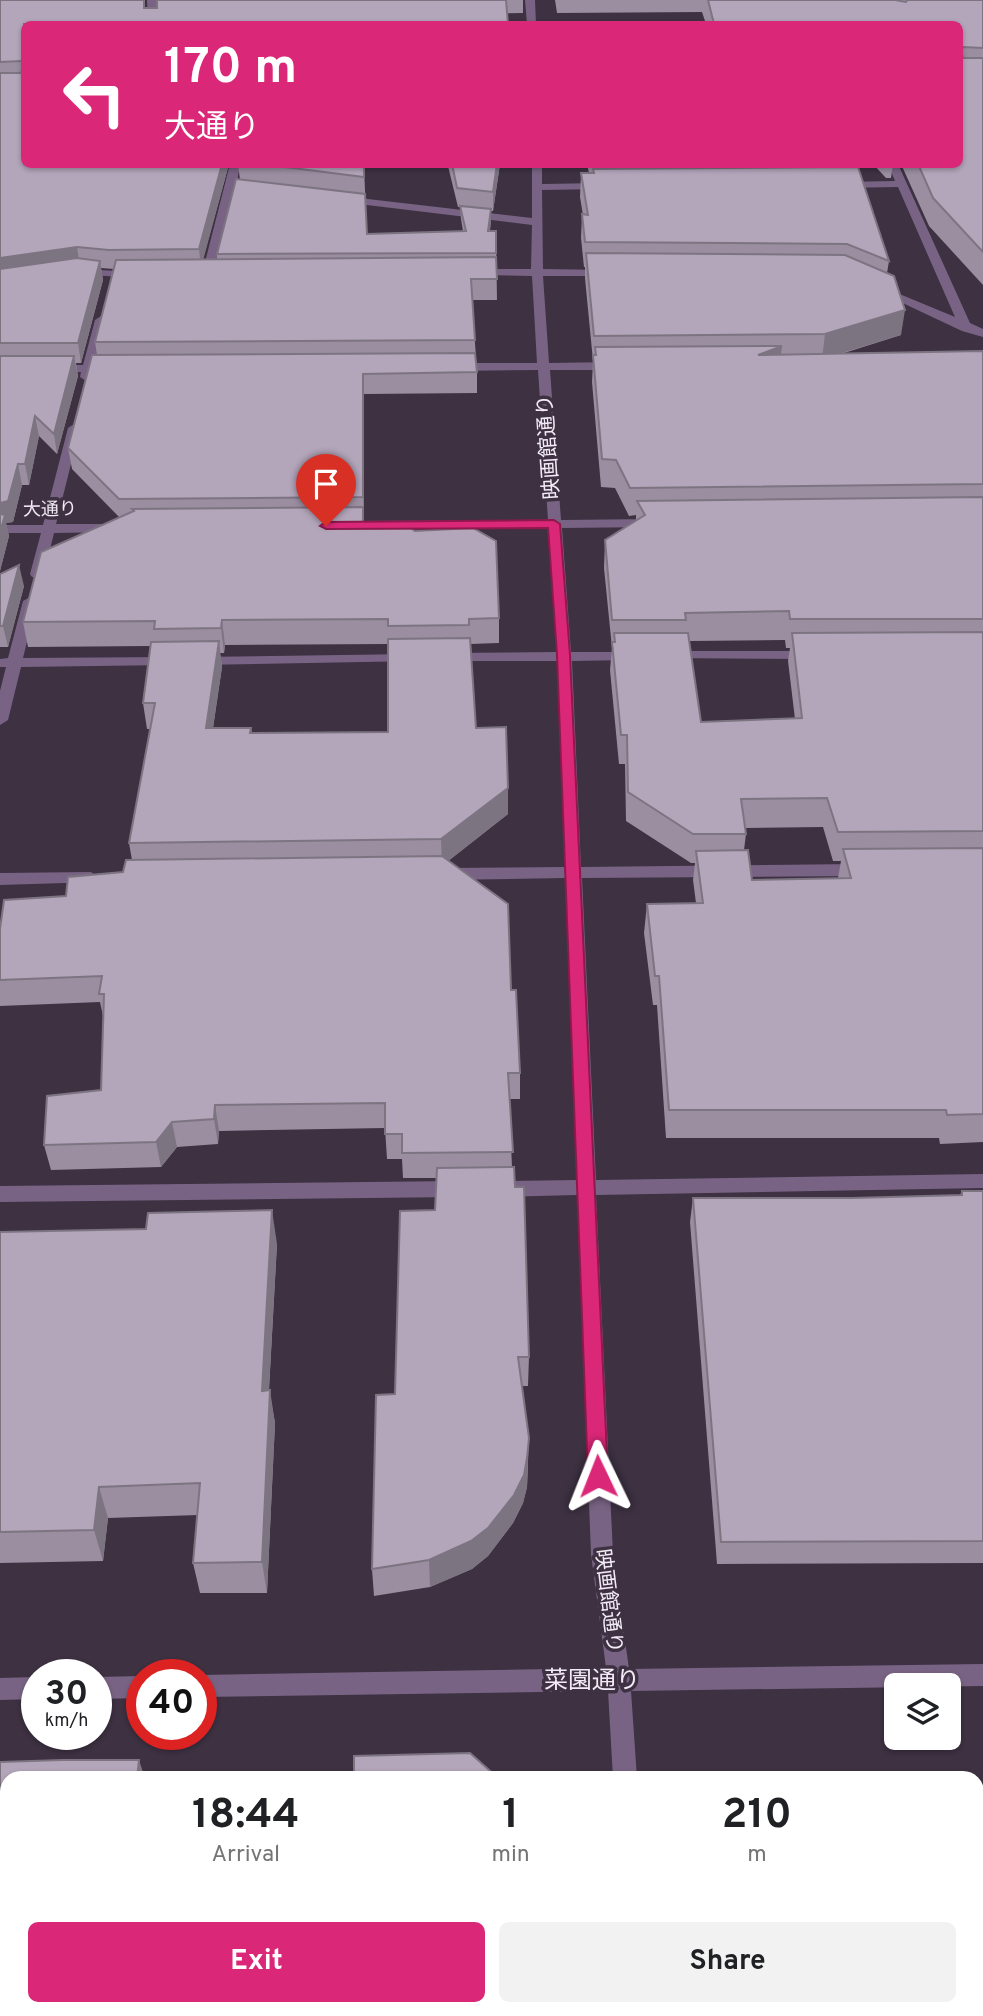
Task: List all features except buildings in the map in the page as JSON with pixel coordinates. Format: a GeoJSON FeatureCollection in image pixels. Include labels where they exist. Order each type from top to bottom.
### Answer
{"type":"FeatureCollection","features":[{"type":"Feature","properties":{"kind":"street"},"geometry":{"type":"LineString","coordinates":[[152,0],[153,21]]}},
{"type":"Feature","properties":{"kind":"street"},"geometry":{"type":"LineString","coordinates":[[530,0],[532,21]]}},
{"type":"Feature","properties":{"kind":"street"},"geometry":{"type":"LineString","coordinates":[[208,274],[233,168]]}},
{"type":"Feature","properties":{"kind":"street","name":"映画館通り"},"geometry":{"type":"LineString","coordinates":[[537,168],[537,272],[564,655],[601,1554],[619,1680],[625,1771]]}},
{"type":"Feature","properties":{"kind":"street"},"geometry":{"type":"LineString","coordinates":[[895,168],[966,328]]}},
{"type":"Feature","properties":{"kind":"street"},"geometry":{"type":"LineString","coordinates":[[834,185],[902,184]]}},
{"type":"Feature","properties":{"kind":"street"},"geometry":{"type":"LineString","coordinates":[[231,186],[273,191]]}},
{"type":"Feature","properties":{"kind":"street"},"geometry":{"type":"LineString","coordinates":[[537,187],[617,186]]}},
{"type":"Feature","properties":{"kind":"street"},"geometry":{"type":"LineString","coordinates":[[328,198],[538,222]]}},
{"type":"Feature","properties":{"kind":"street"},"geometry":{"type":"LineString","coordinates":[[468,272],[627,273]]}},
{"type":"Feature","properties":{"kind":"street"},"geometry":{"type":"LineString","coordinates":[[67,274],[153,274]]}},
{"type":"Feature","properties":{"kind":"street"},"geometry":{"type":"LineString","coordinates":[[195,274],[222,274]]}},
{"type":"Feature","properties":{"kind":"street"},"geometry":{"type":"LineString","coordinates":[[109,288],[112,275]]}},
{"type":"Feature","properties":{"kind":"street"},"geometry":{"type":"LineString","coordinates":[[868,285],[983,334]]}},
{"type":"Feature","properties":{"kind":"street"},"geometry":{"type":"LineString","coordinates":[[82,394],[106,302]]}},
{"type":"Feature","properties":{"kind":"street"},"geometry":{"type":"LineString","coordinates":[[443,368],[623,366]]}},
{"type":"Feature","properties":{"kind":"street"},"geometry":{"type":"LineString","coordinates":[[38,369],[130,368]]}},
{"type":"Feature","properties":{"kind":"street"},"geometry":{"type":"LineString","coordinates":[[0,720],[7,663],[49,528],[76,419]]}},
{"type":"Feature","properties":{"kind":"street"},"geometry":{"type":"LineString","coordinates":[[334,526],[675,522]]}},
{"type":"Feature","properties":{"kind":"street","name":"大通り"},"geometry":{"type":"LineString","coordinates":[[0,529],[127,527]]}},
{"type":"Feature","properties":{"kind":"street"},"geometry":{"type":"LineString","coordinates":[[7,663],[564,655],[830,655]]}},
{"type":"Feature","properties":{"kind":"street"},"geometry":{"type":"LineString","coordinates":[[427,874],[873,869]]}},
{"type":"Feature","properties":{"kind":"street"},"geometry":{"type":"LineString","coordinates":[[0,879],[110,878]]}},
{"type":"Feature","properties":{"kind":"street"},"geometry":{"type":"LineString","coordinates":[[0,1194],[983,1181]]}},
{"type":"Feature","properties":{"kind":"street","name":"菜園通り"},"geometry":{"type":"LineString","coordinates":[[217,1686],[579,1678],[619,1680],[983,1675]]}},
{"type":"Feature","properties":{"kind":"street"},"geometry":{"type":"LineString","coordinates":[[0,1689],[21,1688]]}},
{"type":"Feature","properties":{"kind":"route"},"geometry":{"type":"LineString","coordinates":[[326,526],[554,524],[564,655],[598,1476]]}}]}
